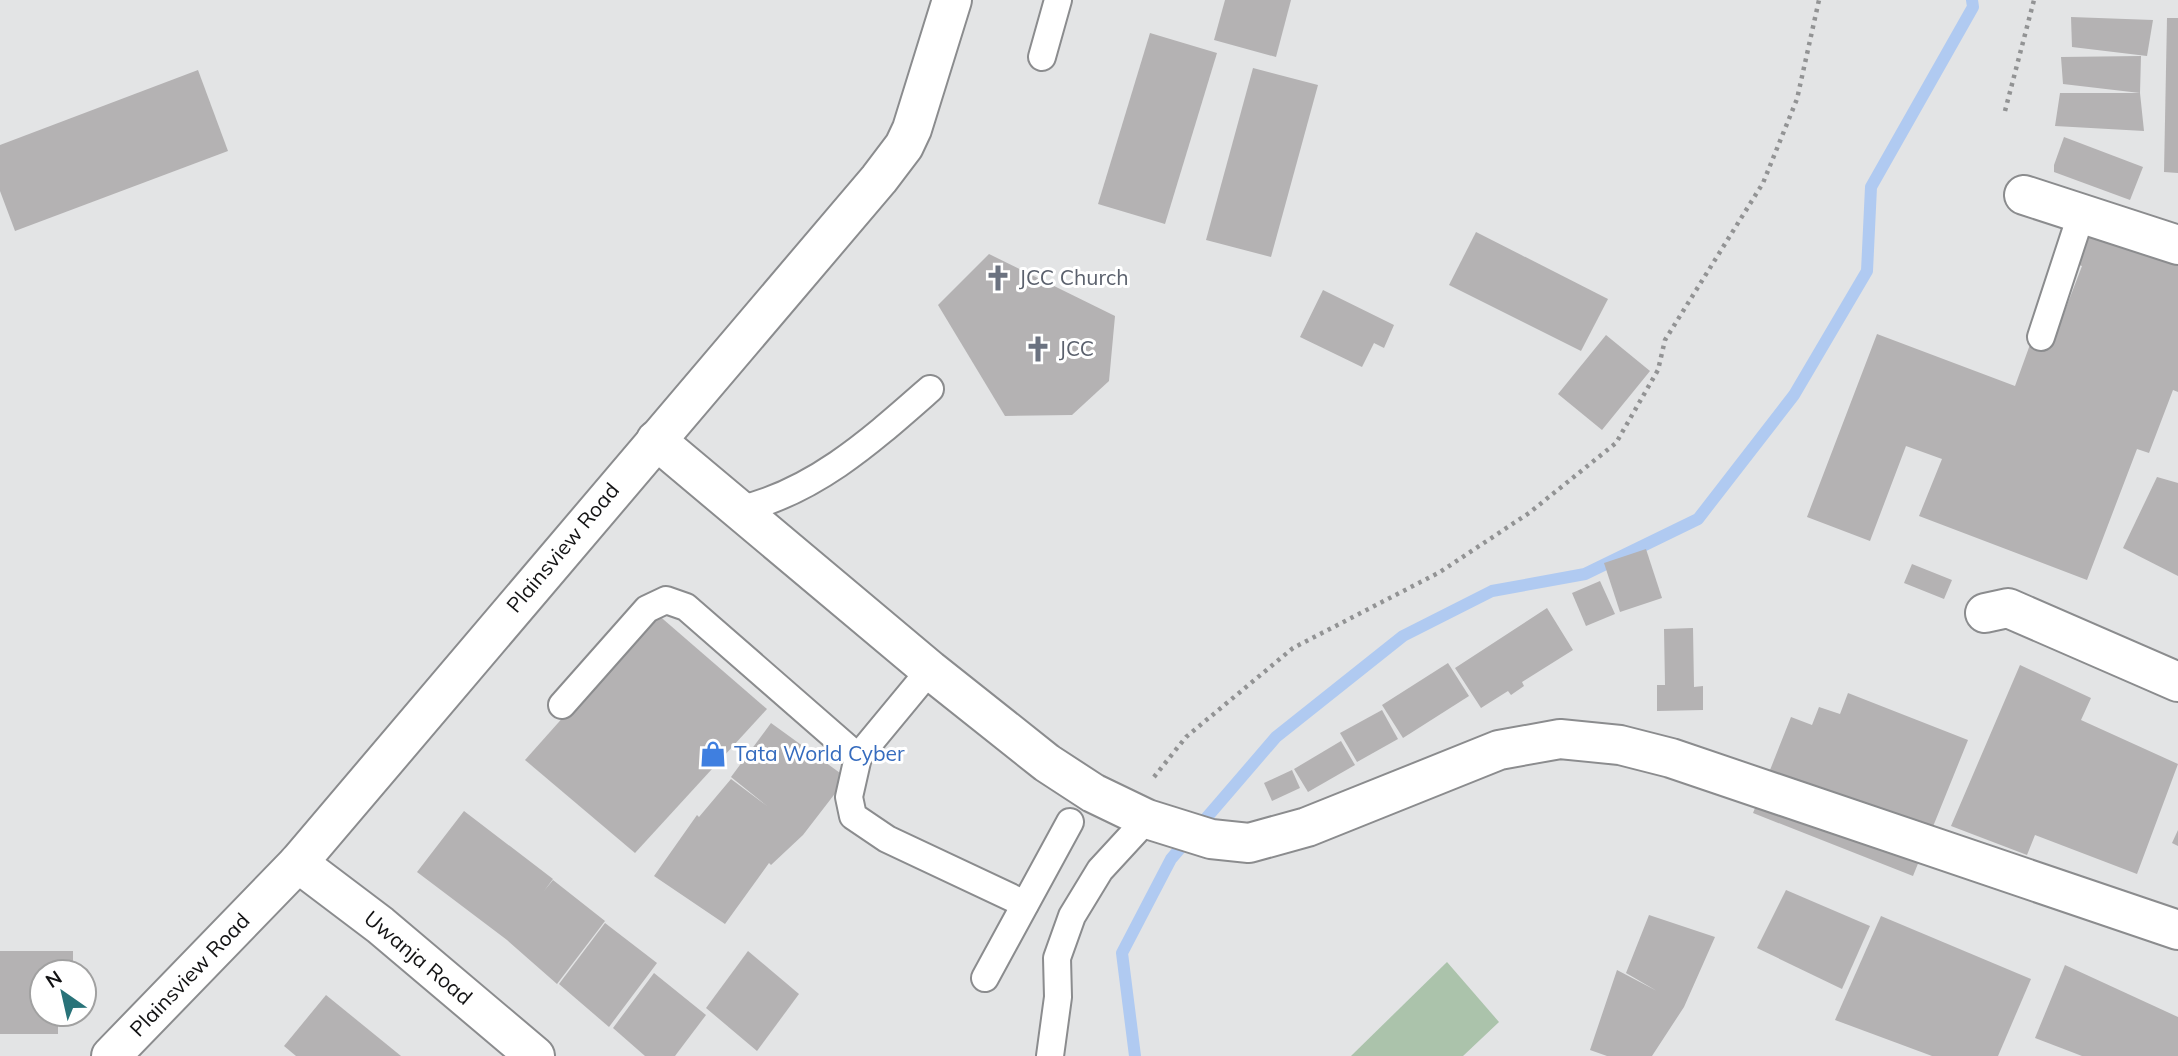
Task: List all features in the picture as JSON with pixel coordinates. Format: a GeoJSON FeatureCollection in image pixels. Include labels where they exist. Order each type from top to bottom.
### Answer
{"type":"FeatureCollection","features":[{"type":"Feature","properties":{"kind":"street","name":"Plainsview Road"},"geometry":{"type":"LineString","coordinates":[[111,1056],[298,863],[879,179],[904,146],[952,0]]}},
{"type":"Feature","properties":{"kind":"street"},"geometry":{"type":"LineString","coordinates":[[2024,195],[2178,245]]}},
{"type":"Feature","properties":{"kind":"street"},"geometry":{"type":"LineString","coordinates":[[656,440],[930,670],[1048,764],[1093,793],[1138,814],[1211,839],[1249,843],[1307,827],[1499,750],[1560,739],[1620,745],[1671,758],[2178,930]]}},
{"type":"Feature","properties":{"kind":"street"},"geometry":{"type":"LineString","coordinates":[[1985,613],[2008,608],[2178,682]]}},
{"type":"Feature","properties":{"kind":"street","name":"Uwanja Road"},"geometry":{"type":"LineString","coordinates":[[298,863],[380,925],[535,1056]]}},
{"type":"Feature","properties":{"kind":"lane"},"geometry":{"type":"LineString","coordinates":[[1042,57],[1058,0]]}},
{"type":"Feature","properties":{"kind":"lane"},"geometry":{"type":"LineString","coordinates":[[2041,337],[2081,215]]}},
{"type":"Feature","properties":{"kind":"lane"},"geometry":{"type":"LineString","coordinates":[[738,510],[774,502],[862,449],[930,389]]}},
{"type":"Feature","properties":{"kind":"lane"},"geometry":{"type":"LineString","coordinates":[[562,705],[647,609],[666,600],[686,607],[858,757]]}},
{"type":"Feature","properties":{"kind":"lane"},"geometry":{"type":"LineString","coordinates":[[930,670],[858,757],[849,797],[853,816],[887,839],[1025,904]]}},
{"type":"Feature","properties":{"kind":"lane"},"geometry":{"type":"LineString","coordinates":[[1049,1056],[1058,997],[1057,958],[1072,916],[1138,814]]}},
{"type":"Feature","properties":{"kind":"lane"},"geometry":{"type":"LineString","coordinates":[[985,978],[1070,822]]}},
{"type":"Feature","properties":{"kind":"path"},"geometry":{"type":"LineString","coordinates":[[1138,814],[1186,737],[1293,648],[1440,572],[1529,513],[1616,443],[1658,370],[1665,340],[1763,183],[1797,99],[1819,0]]}},
{"type":"Feature","properties":{"kind":"path"},"geometry":{"type":"LineString","coordinates":[[2005,111],[2034,0]]}},
{"type":"Feature","properties":{"kind":"green space"},"geometry":{"type":"Polygon","coordinates":[[[1447,962],[1499,1022],[1463,1056],[1351,1056],[1447,962]]]}},
{"type":"Feature","properties":{"kind":"building"},"geometry":{"type":"Polygon","coordinates":[[[1225,0],[1291,0],[1276,57],[1214,40],[1225,0]]]}},
{"type":"Feature","properties":{"kind":"building"},"geometry":{"type":"Polygon","coordinates":[[[2071,17],[2153,20],[2147,56],[2072,47],[2071,17]]]}},
{"type":"Feature","properties":{"kind":"building"},"geometry":{"type":"Polygon","coordinates":[[[2167,18],[2178,18],[2178,173],[2164,172],[2167,18]]]}},
{"type":"Feature","properties":{"kind":"building"},"geometry":{"type":"Polygon","coordinates":[[[1150,33],[1217,53],[1165,224],[1098,204],[1150,33]]]}},
{"type":"Feature","properties":{"kind":"building"},"geometry":{"type":"Polygon","coordinates":[[[2141,56],[2140,93],[2063,84],[2061,57],[2141,56]]]}},
{"type":"Feature","properties":{"kind":"building"},"geometry":{"type":"Polygon","coordinates":[[[1253,68],[1318,85],[1271,257],[1206,240],[1253,68]]]}},
{"type":"Feature","properties":{"kind":"building"},"geometry":{"type":"Polygon","coordinates":[[[198,70],[228,151],[15,231],[0,191],[0,145],[198,70]]]}},
{"type":"Feature","properties":{"kind":"building"},"geometry":{"type":"Polygon","coordinates":[[[2060,93],[2140,93],[2144,131],[2055,126],[2060,93]]]}},
{"type":"Feature","properties":{"kind":"building"},"geometry":{"type":"Polygon","coordinates":[[[2064,137],[2143,167],[2130,200],[2054,172],[2064,137]]]}},
{"type":"Feature","properties":{"kind":"building"},"geometry":{"type":"Polygon","coordinates":[[[2090,227],[2178,260],[2178,392],[2173,390],[2149,453],[2137,449],[2087,580],[1919,516],[1942,459],[1906,446],[1870,541],[1807,517],[1877,334],[2015,386],[2032,339],[2051,347],[2082,266],[2076,264],[2090,227]]]}},
{"type":"Feature","properties":{"kind":"building"},"geometry":{"type":"Polygon","coordinates":[[[1476,232],[1608,299],[1581,351],[1449,285],[1476,232]]]}},
{"type":"Feature","properties":{"kind":"building","name":"JCC"},"geometry":{"type":"Polygon","coordinates":[[[989,254],[1115,316],[1109,381],[1072,415],[1005,416],[938,305],[989,254]]]}},
{"type":"Feature","properties":{"kind":"building"},"geometry":{"type":"Polygon","coordinates":[[[1323,290],[1394,325],[1384,348],[1374,343],[1362,367],[1300,337],[1323,290]]]}},
{"type":"Feature","properties":{"kind":"building"},"geometry":{"type":"Polygon","coordinates":[[[1606,335],[1650,371],[1602,430],[1558,394],[1606,335]]]}},
{"type":"Feature","properties":{"kind":"building"},"geometry":{"type":"Polygon","coordinates":[[[2157,477],[2178,483],[2178,576],[2123,548],[2157,477]]]}},
{"type":"Feature","properties":{"kind":"building"},"geometry":{"type":"Polygon","coordinates":[[[1646,549],[1662,598],[1620,612],[1604,563],[1646,549]]]}},
{"type":"Feature","properties":{"kind":"building"},"geometry":{"type":"Polygon","coordinates":[[[1912,564],[1952,580],[1944,599],[1904,583],[1912,564]]]}},
{"type":"Feature","properties":{"kind":"building"},"geometry":{"type":"Polygon","coordinates":[[[1600,581],[1615,614],[1586,626],[1572,593],[1600,581]]]}},
{"type":"Feature","properties":{"kind":"building"},"geometry":{"type":"Polygon","coordinates":[[[1547,608],[1573,650],[1522,682],[1524,686],[1511,695],[1508,691],[1481,708],[1455,668],[1547,608]]]}},
{"type":"Feature","properties":{"kind":"building"},"geometry":{"type":"Polygon","coordinates":[[[656,613],[767,709],[635,853],[525,760],[656,613]]]}},
{"type":"Feature","properties":{"kind":"building"},"geometry":{"type":"Polygon","coordinates":[[[1693,628],[1694,687],[1703,686],[1703,710],[1657,711],[1657,685],[1665,685],[1664,629],[1693,628]]]}},
{"type":"Feature","properties":{"kind":"building"},"geometry":{"type":"Polygon","coordinates":[[[1448,663],[1469,696],[1403,738],[1382,705],[1448,663]]]}},
{"type":"Feature","properties":{"kind":"building"},"geometry":{"type":"Polygon","coordinates":[[[2020,665],[2091,698],[2081,720],[2178,764],[2137,874],[2035,835],[2027,855],[1951,826],[2020,665]]]}},
{"type":"Feature","properties":{"kind":"building"},"geometry":{"type":"Polygon","coordinates":[[[1848,693],[1968,740],[1913,876],[1753,813],[1791,717],[1812,725],[1819,707],[1840,714],[1848,693]]]}},
{"type":"Feature","properties":{"kind":"building"},"geometry":{"type":"Polygon","coordinates":[[[1382,710],[1398,739],[1357,762],[1340,733],[1382,710]]]}},
{"type":"Feature","properties":{"kind":"building"},"geometry":{"type":"Polygon","coordinates":[[[771,723],[847,778],[803,835],[771,865],[769,863],[725,924],[654,876],[697,815],[699,817],[731,779],[767,806],[731,777],[771,723]]]}},
{"type":"Feature","properties":{"kind":"building"},"geometry":{"type":"Polygon","coordinates":[[[1341,741],[1355,765],[1308,792],[1294,769],[1341,741]]]}},
{"type":"Feature","properties":{"kind":"building"},"geometry":{"type":"Polygon","coordinates":[[[1292,770],[1300,788],[1272,801],[1264,783],[1292,770]]]}},
{"type":"Feature","properties":{"kind":"building"},"geometry":{"type":"Polygon","coordinates":[[[464,811],[553,879],[544,891],[553,880],[605,921],[557,984],[507,940],[417,872],[464,811]]]}},
{"type":"Feature","properties":{"kind":"building"},"geometry":{"type":"Polygon","coordinates":[[[2178,830],[2178,846],[2172,843],[2178,830]]]}},
{"type":"Feature","properties":{"kind":"building"},"geometry":{"type":"Polygon","coordinates":[[[1786,890],[1870,926],[1842,989],[1757,948],[1786,890]]]}},
{"type":"Feature","properties":{"kind":"building"},"geometry":{"type":"Polygon","coordinates":[[[1649,915],[1715,937],[1684,1007],[1652,1056],[1607,1056],[1590,1050],[1617,970],[1657,991],[1626,973],[1649,915]]]}},
{"type":"Feature","properties":{"kind":"building"},"geometry":{"type":"Polygon","coordinates":[[[1881,916],[2031,979],[1998,1056],[1932,1056],[1835,1020],[1881,916]]]}},
{"type":"Feature","properties":{"kind":"building"},"geometry":{"type":"Polygon","coordinates":[[[605,923],[657,963],[609,1027],[559,984],[605,923]]]}},
{"type":"Feature","properties":{"kind":"building"},"geometry":{"type":"Polygon","coordinates":[[[0,951],[73,951],[73,958],[28,958],[28,1028],[58,1028],[58,1034],[0,1034],[0,951]]]}},
{"type":"Feature","properties":{"kind":"building"},"geometry":{"type":"Polygon","coordinates":[[[748,951],[799,994],[757,1051],[706,1008],[748,951]]]}},
{"type":"Feature","properties":{"kind":"building"},"geometry":{"type":"Polygon","coordinates":[[[2065,965],[2178,1017],[2178,1056],[2082,1056],[2035,1038],[2065,965]]]}},
{"type":"Feature","properties":{"kind":"building"},"geometry":{"type":"Polygon","coordinates":[[[654,973],[706,1015],[675,1056],[645,1056],[613,1028],[654,973]]]}},
{"type":"Feature","properties":{"kind":"building"},"geometry":{"type":"Polygon","coordinates":[[[326,995],[401,1056],[296,1056],[284,1046],[326,995]]]}},
{"type":"Feature","properties":{"kind":"waterway"},"geometry":{"type":"LineString","coordinates":[[1135,1056],[1122,953],[1171,859],[1276,737],[1403,636],[1492,591],[1585,574],[1698,519],[1794,395],[1867,271],[1871,187],[1973,7],[1972,0]]}},
{"type":"Feature","properties":{"kind":"place","name":"JCC Church"},"geometry":{"type":"Point","coordinates":[998,278]}},
{"type":"Feature","properties":{"kind":"place","name":"JCC"},"geometry":{"type":"Point","coordinates":[1038,349]}},
{"type":"Feature","properties":{"kind":"place","name":"Tata World Cyber"},"geometry":{"type":"Point","coordinates":[713,754]}}]}
